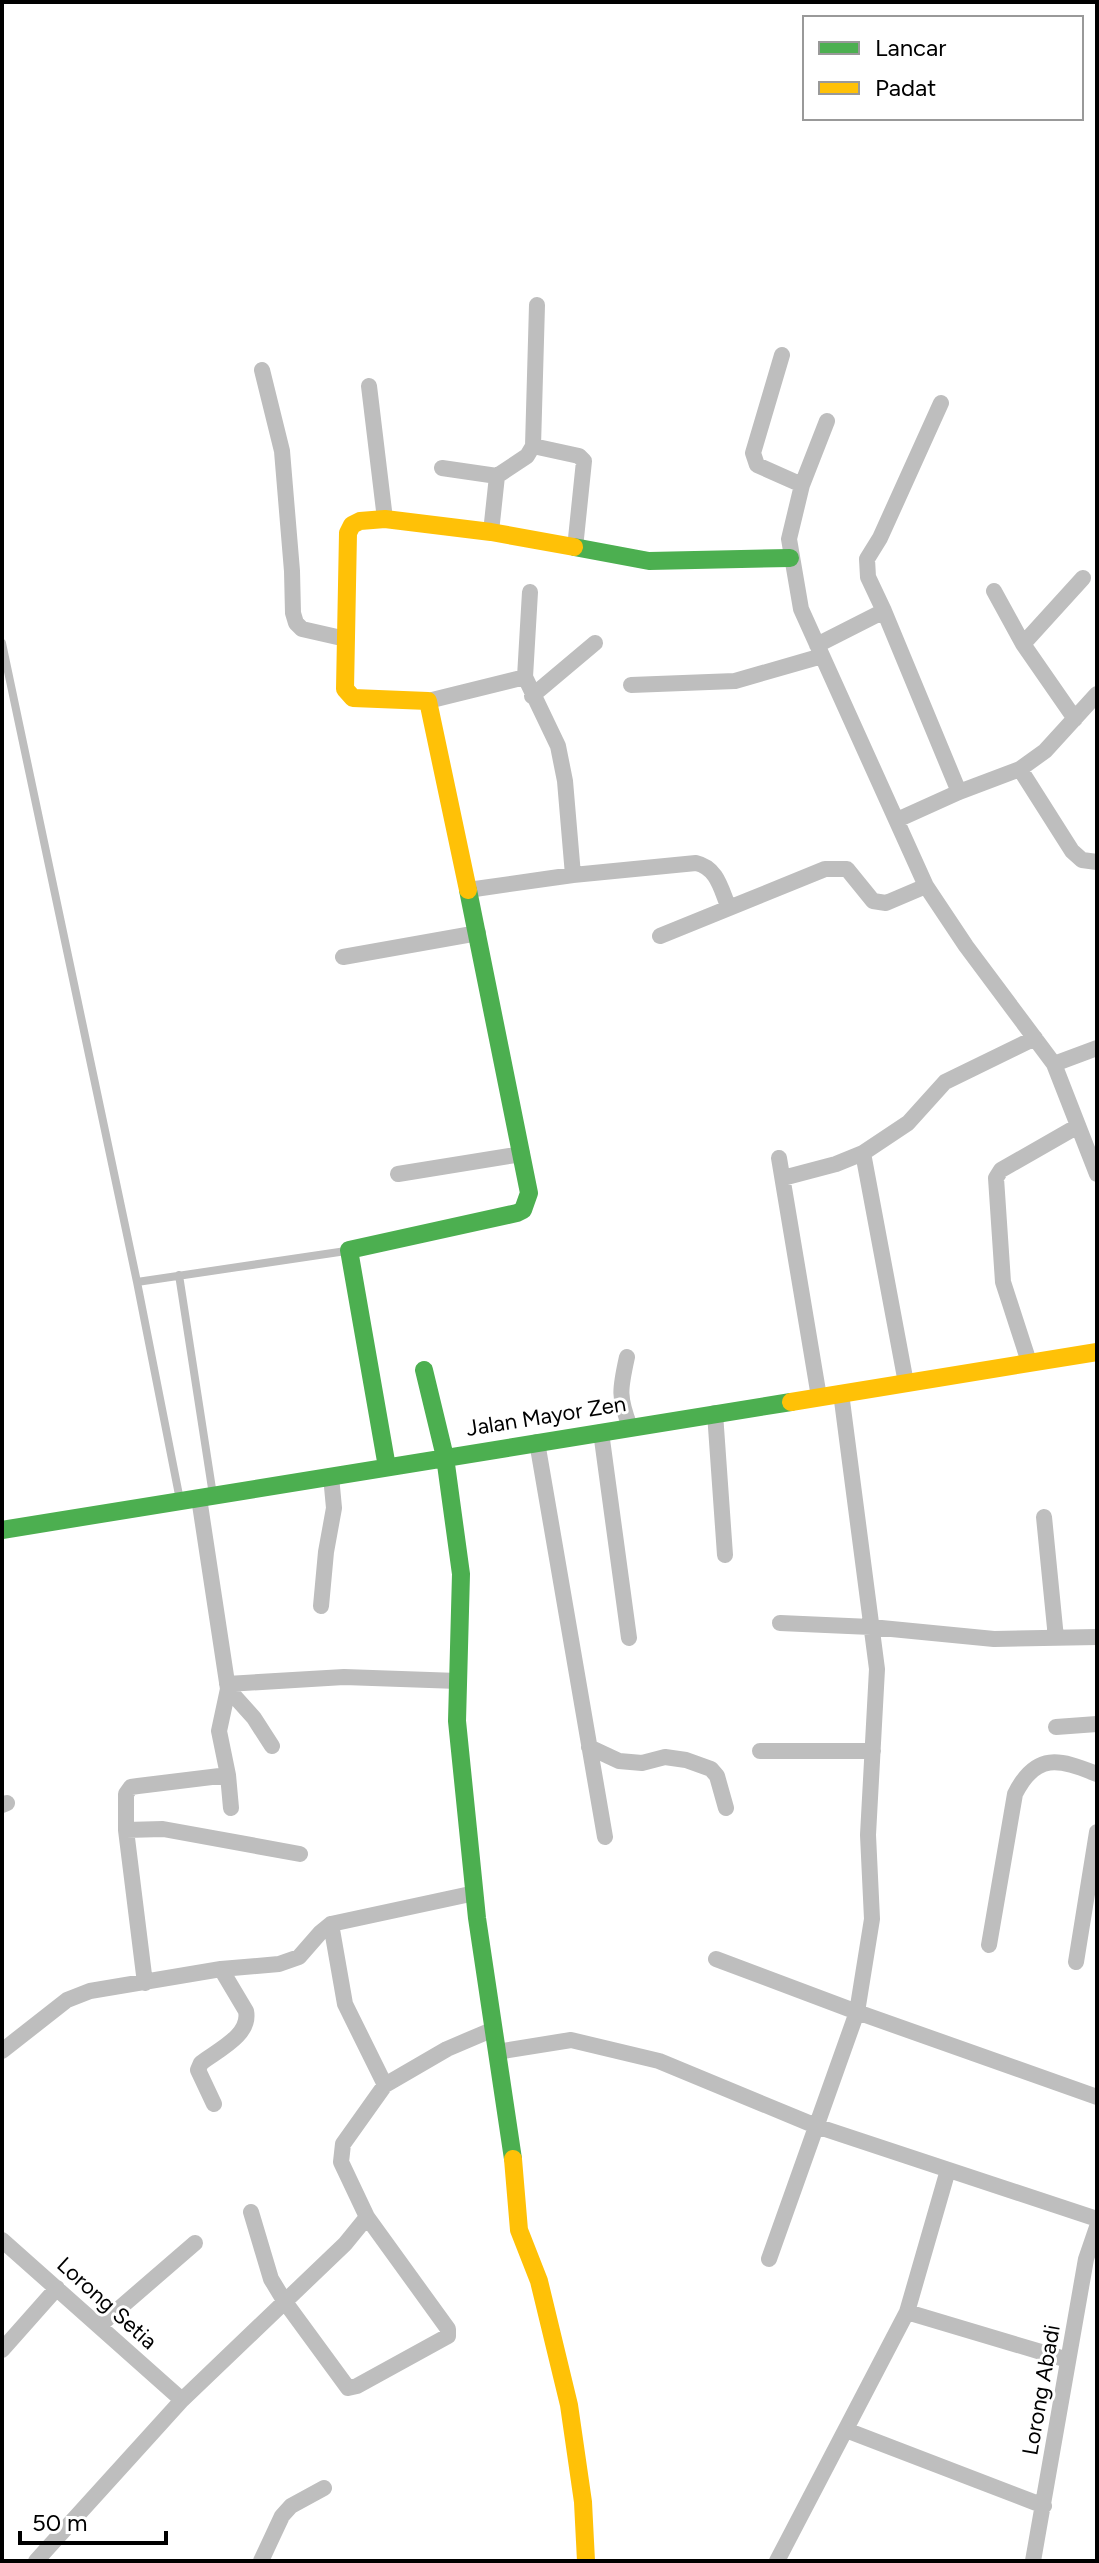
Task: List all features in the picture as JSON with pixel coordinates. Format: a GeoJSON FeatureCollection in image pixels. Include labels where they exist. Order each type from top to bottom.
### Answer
{"type":"FeatureCollection","features":[{"type":"Feature","properties":{"kind":"street"},"geometry":{"type":"LineString","coordinates":[[442,468],[497,476],[527,456],[533,446],[537,305]]}},
{"type":"Feature","properties":{"kind":"street"},"geometry":{"type":"LineString","coordinates":[[782,355],[753,453],[754,460],[757,465],[802,485]]}},
{"type":"Feature","properties":{"kind":"street"},"geometry":{"type":"LineString","coordinates":[[262,370],[282,451],[296,623],[302,629],[346,639]]}},
{"type":"Feature","properties":{"kind":"street"},"geometry":{"type":"LineString","coordinates":[[369,386],[385,519]]}},
{"type":"Feature","properties":{"kind":"street"},"geometry":{"type":"LineString","coordinates":[[941,403],[880,538],[867,559],[868,577],[959,792]]}},
{"type":"Feature","properties":{"kind":"street"},"geometry":{"type":"LineString","coordinates":[[827,421],[802,485],[789,539],[801,609],[926,886],[966,946],[1054,1064],[1097,1174]]}},
{"type":"Feature","properties":{"kind":"street"},"geometry":{"type":"LineString","coordinates":[[533,446],[579,456],[584,461],[575,548]]}},
{"type":"Feature","properties":{"kind":"street"},"geometry":{"type":"LineString","coordinates":[[491,532],[497,476]]}},
{"type":"Feature","properties":{"kind":"street"},"geometry":{"type":"LineString","coordinates":[[525,677],[428,701],[349,696],[345,689],[348,533],[352,525],[360,521],[385,519],[491,532],[649,561],[790,558]]}},
{"type":"Feature","properties":{"kind":"street"},"geometry":{"type":"LineString","coordinates":[[1023,644],[1083,578]]}},
{"type":"Feature","properties":{"kind":"street"},"geometry":{"type":"LineString","coordinates":[[994,591],[1023,644],[1075,719]]}},
{"type":"Feature","properties":{"kind":"street"},"geometry":{"type":"LineString","coordinates":[[530,592],[525,677],[558,746],[565,781],[573,875]]}},
{"type":"Feature","properties":{"kind":"street"},"geometry":{"type":"LineString","coordinates":[[631,685],[735,681],[820,650],[884,611]]}},
{"type":"Feature","properties":{"kind":"street"},"geometry":{"type":"LineString","coordinates":[[532,696],[595,643]]}},
{"type":"Feature","properties":{"kind":"street"},"geometry":{"type":"LineString","coordinates":[[897,820],[1020,769],[1045,751],[1097,694]]}},
{"type":"Feature","properties":{"kind":"street"},"geometry":{"type":"LineString","coordinates":[[387,1467],[349,1250],[523,1210],[529,1193],[428,701]]}},
{"type":"Feature","properties":{"kind":"street"},"geometry":{"type":"LineString","coordinates":[[1020,769],[1072,851],[1082,860],[1097,862]]}},
{"type":"Feature","properties":{"kind":"street"},"geometry":{"type":"LineString","coordinates":[[468,890],[573,875],[696,863],[708,866],[714,872],[729,908]]}},
{"type":"Feature","properties":{"kind":"street"},"geometry":{"type":"LineString","coordinates":[[660,936],[825,869],[847,869],[873,901],[886,903],[926,886]]}},
{"type":"Feature","properties":{"kind":"street"},"geometry":{"type":"LineString","coordinates":[[343,957],[478,933]]}},
{"type":"Feature","properties":{"kind":"street"},"geometry":{"type":"LineString","coordinates":[[783,1178],[836,1164],[863,1153],[908,1123],[945,1082],[1035,1038]]}},
{"type":"Feature","properties":{"kind":"street"},"geometry":{"type":"LineString","coordinates":[[1054,1064],[1097,1048]]}},
{"type":"Feature","properties":{"kind":"street"},"geometry":{"type":"LineString","coordinates":[[1029,1362],[1003,1282],[996,1178],[1001,1170],[1078,1126]]}},
{"type":"Feature","properties":{"kind":"street"},"geometry":{"type":"LineString","coordinates":[[863,1153],[906,1383]]}},
{"type":"Feature","properties":{"kind":"street"},"geometry":{"type":"LineString","coordinates":[[398,1174],[522,1154]]}},
{"type":"Feature","properties":{"kind":"street"},"geometry":{"type":"LineString","coordinates":[[779,1158],[819,1397]]}},
{"type":"Feature","properties":{"kind":"street","name":"Jalan Mayor Zen"},"geometry":{"type":"LineString","coordinates":[[2,1530],[1097,1352]]}},
{"type":"Feature","properties":{"kind":"street"},"geometry":{"type":"LineString","coordinates":[[627,1357],[620,1390],[621,1403],[630,1427]]}},
{"type":"Feature","properties":{"kind":"street"},"geometry":{"type":"LineString","coordinates":[[424,1370],[445,1457],[461,1574],[457,1721],[475,1893],[514,2165],[519,2230],[539,2281],[569,2405],[583,2502],[586,2561]]}},
{"type":"Feature","properties":{"kind":"street"},"geometry":{"type":"LineString","coordinates":[[769,2259],[857,2012],[872,1919],[868,1835],[877,1669],[841,1393]]}},
{"type":"Feature","properties":{"kind":"street"},"geometry":{"type":"LineString","coordinates":[[715,1413],[725,1555]]}},
{"type":"Feature","properties":{"kind":"street"},"geometry":{"type":"LineString","coordinates":[[601,1432],[629,1638]]}},
{"type":"Feature","properties":{"kind":"street"},"geometry":{"type":"LineString","coordinates":[[537,1442],[605,1837]]}},
{"type":"Feature","properties":{"kind":"street"},"geometry":{"type":"LineString","coordinates":[[321,1606],[334,1508],[331,1476]]}},
{"type":"Feature","properties":{"kind":"street"},"geometry":{"type":"LineString","coordinates":[[197,1498],[228,1686],[219,1731],[231,1808]]}},
{"type":"Feature","properties":{"kind":"street"},"geometry":{"type":"LineString","coordinates":[[1044,1517],[1056,1638]]}},
{"type":"Feature","properties":{"kind":"street"},"geometry":{"type":"LineString","coordinates":[[780,1623],[871,1627],[994,1639],[1097,1637]]}},
{"type":"Feature","properties":{"kind":"street"},"geometry":{"type":"LineString","coordinates":[[228,1686],[344,1677],[458,1681]]}},
{"type":"Feature","properties":{"kind":"street"},"geometry":{"type":"LineString","coordinates":[[228,1686],[272,1746]]}},
{"type":"Feature","properties":{"kind":"street"},"geometry":{"type":"LineString","coordinates":[[1056,1727],[1097,1724]]}},
{"type":"Feature","properties":{"kind":"street"},"geometry":{"type":"LineString","coordinates":[[589,1747],[619,1761],[642,1763],[665,1757],[711,1769],[717,1776],[726,1808]]}},
{"type":"Feature","properties":{"kind":"street"},"geometry":{"type":"LineString","coordinates":[[760,1751],[873,1751]]}},
{"type":"Feature","properties":{"kind":"street"},"geometry":{"type":"LineString","coordinates":[[989,1945],[1015,1794],[1025,1773],[1040,1764],[1067,1762],[1097,1774]]}},
{"type":"Feature","properties":{"kind":"street"},"geometry":{"type":"LineString","coordinates":[[145,1983],[126,1830],[126,1794],[131,1787],[228,1775]]}},
{"type":"Feature","properties":{"kind":"street"},"geometry":{"type":"LineString","coordinates":[[126,1830],[163,1829],[300,1854]]}},
{"type":"Feature","properties":{"kind":"street"},"geometry":{"type":"LineString","coordinates":[[1076,1962],[1097,1832]]}},
{"type":"Feature","properties":{"kind":"street"},"geometry":{"type":"LineString","coordinates":[[2,2051],[67,2000],[90,1991],[221,1969],[279,1964],[299,1957],[331,1924],[475,1893]]}},
{"type":"Feature","properties":{"kind":"street"},"geometry":{"type":"LineString","coordinates":[[331,1924],[345,2004],[385,2085]]}},
{"type":"Feature","properties":{"kind":"street"},"geometry":{"type":"LineString","coordinates":[[716,1959],[1097,2097]]}},
{"type":"Feature","properties":{"kind":"street"},"geometry":{"type":"LineString","coordinates":[[214,2104],[198,2070],[201,2063],[243,2031],[248,2018],[221,1969]]}},
{"type":"Feature","properties":{"kind":"street"},"geometry":{"type":"LineString","coordinates":[[251,2212],[268,2272],[285,2302],[348,2388],[448,2336],[448,2329],[367,2217],[341,2162],[343,2144],[385,2085],[447,2049],[494,2029]]}},
{"type":"Feature","properties":{"kind":"street"},"geometry":{"type":"LineString","coordinates":[[497,2052],[571,2040],[659,2061],[816,2126],[1097,2219]]}},
{"type":"Feature","properties":{"kind":"street"},"geometry":{"type":"LineString","coordinates":[[777,2561],[907,2312],[948,2170]]}},
{"type":"Feature","properties":{"kind":"street"},"geometry":{"type":"LineString","coordinates":[[36,2561],[182,2400],[345,2244],[367,2217]]}},
{"type":"Feature","properties":{"kind":"street","name":"Lorong Abadi"},"geometry":{"type":"LineString","coordinates":[[1033,2561],[1086,2259],[1095,2237]]}},
{"type":"Feature","properties":{"kind":"street","name":"Lorong Setia"},"geometry":{"type":"LineString","coordinates":[[2,2240],[182,2400]]}},
{"type":"Feature","properties":{"kind":"street"},"geometry":{"type":"LineString","coordinates":[[99,2326],[195,2243]]}},
{"type":"Feature","properties":{"kind":"street"},"geometry":{"type":"LineString","coordinates":[[2,2350],[57,2288]]}},
{"type":"Feature","properties":{"kind":"street"},"geometry":{"type":"LineString","coordinates":[[907,2312],[1068,2360]]}},
{"type":"Feature","properties":{"kind":"street"},"geometry":{"type":"LineString","coordinates":[[846,2430],[1044,2506]]}},
{"type":"Feature","properties":{"kind":"street"},"geometry":{"type":"LineString","coordinates":[[261,2561],[282,2516],[291,2506],[324,2488]]}},
{"type":"Feature","properties":{"kind":"lane"},"geometry":{"type":"LineString","coordinates":[[2,643],[137,1282],[197,1498]]}},
{"type":"Feature","properties":{"kind":"lane"},"geometry":{"type":"LineString","coordinates":[[137,1282],[349,1250]]}},
{"type":"Feature","properties":{"kind":"lane"},"geometry":{"type":"LineString","coordinates":[[179,1275],[197,1498]]}},
{"type":"Feature","properties":{"kind":"traffic: fast"},"geometry":{"type":"LineString","coordinates":[[574,547],[649,561],[790,558]]}},
{"type":"Feature","properties":{"kind":"traffic: fast"},"geometry":{"type":"LineString","coordinates":[[387,1467],[349,1250],[517,1213],[523,1210],[529,1193],[468,890]]}},
{"type":"Feature","properties":{"kind":"traffic: fast"},"geometry":{"type":"LineString","coordinates":[[424,1370],[445,1457],[461,1574],[457,1721],[477,1918],[513,2159]]}},
{"type":"Feature","properties":{"kind":"traffic: fast"},"geometry":{"type":"LineString","coordinates":[[2,1530],[791,1402]]}},
{"type":"Feature","properties":{"kind":"traffic: slow"},"geometry":{"type":"LineString","coordinates":[[468,890],[428,701],[353,698],[345,689],[348,533],[352,525],[360,521],[385,519],[491,532],[574,547]]}},
{"type":"Feature","properties":{"kind":"traffic: slow"},"geometry":{"type":"LineString","coordinates":[[791,1402],[1097,1352]]}},
{"type":"Feature","properties":{"kind":"traffic: slow"},"geometry":{"type":"LineString","coordinates":[[513,2159],[519,2230],[539,2281],[569,2405],[583,2502],[586,2561]]}}]}
